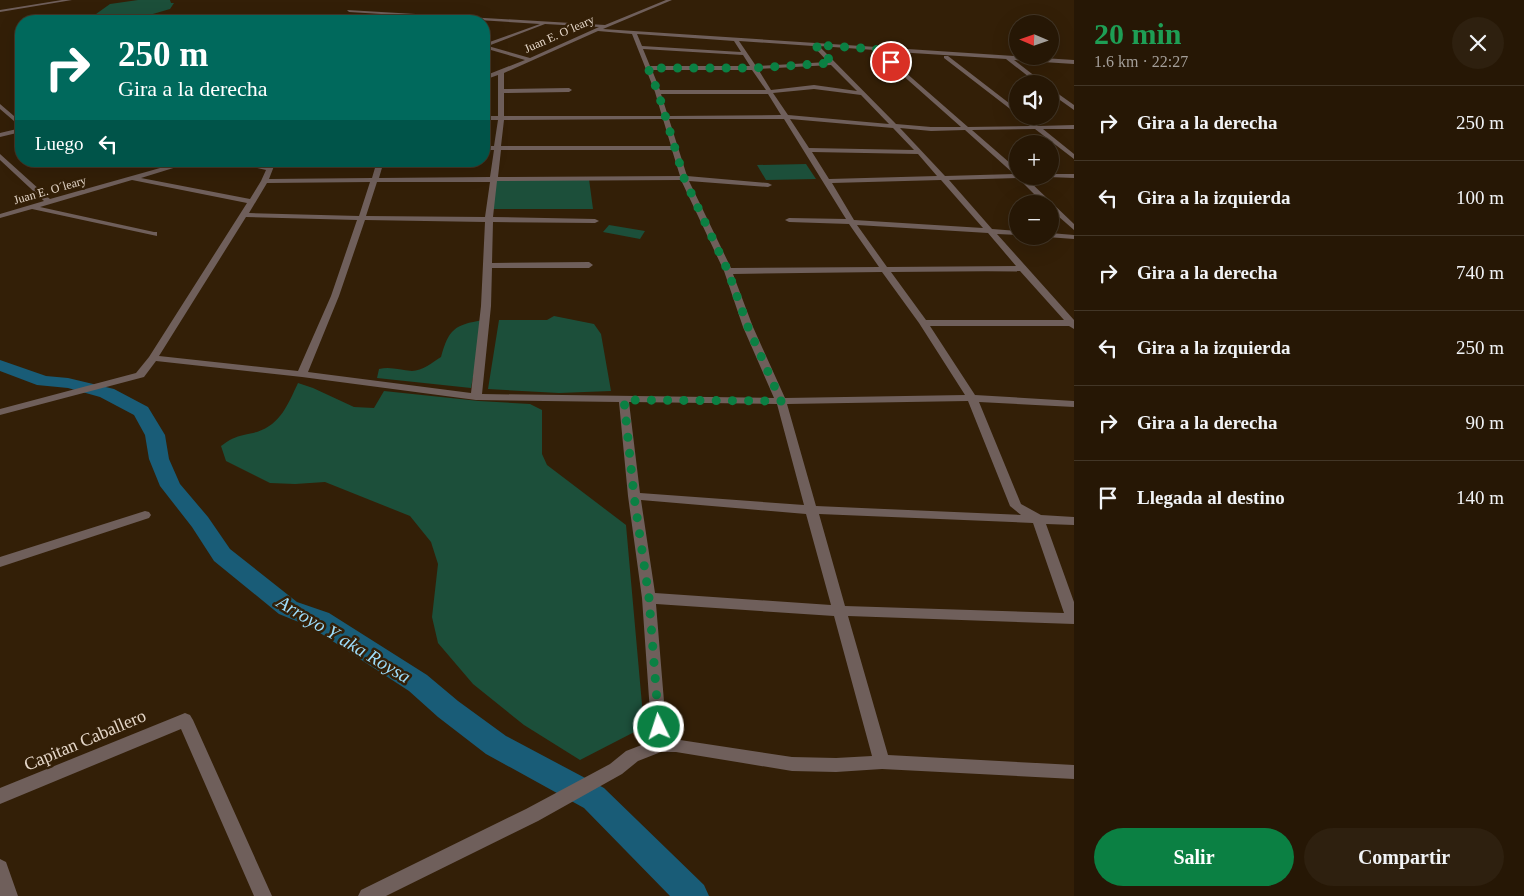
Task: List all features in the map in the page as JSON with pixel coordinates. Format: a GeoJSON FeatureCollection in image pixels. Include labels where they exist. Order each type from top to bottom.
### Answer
{"type":"FeatureCollection","features":[{"type":"Feature","properties":{"kind":"street"},"geometry":{"type":"LineString","coordinates":[[0,10],[51,1],[70,0]]}},
{"type":"Feature","properties":{"kind":"street","name":"Juan E. O´leary"},"geometry":{"type":"LineString","coordinates":[[490,76],[642,10],[670,0]]}},
{"type":"Feature","properties":{"kind":"street"},"geometry":{"type":"LineString","coordinates":[[51,1],[68,8]]}},
{"type":"Feature","properties":{"kind":"street"},"geometry":{"type":"LineString","coordinates":[[0,10],[10,18]]}},
{"type":"Feature","properties":{"kind":"street"},"geometry":{"type":"LineString","coordinates":[[349,12],[409,15]]}},
{"type":"Feature","properties":{"kind":"street"},"geometry":{"type":"LineString","coordinates":[[490,20],[606,26]]}},
{"type":"Feature","properties":{"kind":"street"},"geometry":{"type":"LineString","coordinates":[[490,44],[550,22]]}},
{"type":"Feature","properties":{"kind":"street"},"geometry":{"type":"LineString","coordinates":[[598,30],[1074,62]]}},
{"type":"Feature","properties":{"kind":"street"},"geometry":{"type":"LineString","coordinates":[[634,32],[667,118],[684,178],[728,271],[748,327],[781,401],[882,762]]}},
{"type":"Feature","properties":{"kind":"street"},"geometry":{"type":"LineString","coordinates":[[649,598],[840,610],[1073,619],[1038,519],[1016,506],[972,398],[924,323],[850,222],[827,181],[736,40]]}},
{"type":"Feature","properties":{"kind":"street"},"geometry":{"type":"LineString","coordinates":[[815,45],[920,152],[1073,324]]}},
{"type":"Feature","properties":{"kind":"street"},"geometry":{"type":"LineString","coordinates":[[640,47],[745,54]]}},
{"type":"Feature","properties":{"kind":"street"},"geometry":{"type":"LineString","coordinates":[[490,48],[529,59]]}},
{"type":"Feature","properties":{"kind":"street"},"geometry":{"type":"LineString","coordinates":[[876,49],[1009,166]]}},
{"type":"Feature","properties":{"kind":"street"},"geometry":{"type":"LineString","coordinates":[[946,57],[1009,106]]}},
{"type":"Feature","properties":{"kind":"street"},"geometry":{"type":"LineString","coordinates":[[1007,57],[1030,75]]}},
{"type":"Feature","properties":{"kind":"street"},"geometry":{"type":"LineString","coordinates":[[648,68],[753,68],[833,63]]}},
{"type":"Feature","properties":{"kind":"street"},"geometry":{"type":"LineString","coordinates":[[476,397],[486,306],[489,219],[501,118],[501,72]]}},
{"type":"Feature","properties":{"kind":"street"},"geometry":{"type":"LineString","coordinates":[[658,92],[769,92],[814,86],[863,94]]}},
{"type":"Feature","properties":{"kind":"street"},"geometry":{"type":"LineString","coordinates":[[502,91],[569,90]]}},
{"type":"Feature","properties":{"kind":"street"},"geometry":{"type":"LineString","coordinates":[[1059,97],[1074,108]]}},
{"type":"Feature","properties":{"kind":"street"},"geometry":{"type":"LineString","coordinates":[[1,108],[15,120]]}},
{"type":"Feature","properties":{"kind":"street"},"geometry":{"type":"LineString","coordinates":[[490,118],[785,117],[931,129],[1074,127]]}},
{"type":"Feature","properties":{"kind":"street"},"geometry":{"type":"LineString","coordinates":[[1033,125],[1074,157]]}},
{"type":"Feature","properties":{"kind":"street"},"geometry":{"type":"LineString","coordinates":[[0,135],[15,131]]}},
{"type":"Feature","properties":{"kind":"street"},"geometry":{"type":"LineString","coordinates":[[490,148],[674,148]]}},
{"type":"Feature","properties":{"kind":"street"},"geometry":{"type":"LineString","coordinates":[[806,150],[920,152]]}},
{"type":"Feature","properties":{"kind":"street"},"geometry":{"type":"LineString","coordinates":[[0,156],[49,202]]}},
{"type":"Feature","properties":{"kind":"street","name":"Juan E. O´leary"},"geometry":{"type":"LineString","coordinates":[[0,216],[172,167]]}},
{"type":"Feature","properties":{"kind":"street"},"geometry":{"type":"LineString","coordinates":[[0,412],[68,396],[140,375],[153,358],[252,202],[265,181],[270,167]]}},
{"type":"Feature","properties":{"kind":"street"},"geometry":{"type":"LineString","coordinates":[[302,374],[335,296],[379,167]]}},
{"type":"Feature","properties":{"kind":"street"},"geometry":{"type":"LineString","coordinates":[[827,181],[1009,175]]}},
{"type":"Feature","properties":{"kind":"street"},"geometry":{"type":"LineString","coordinates":[[1059,176],[1074,176]]}},
{"type":"Feature","properties":{"kind":"street"},"geometry":{"type":"LineString","coordinates":[[133,178],[252,202]]}},
{"type":"Feature","properties":{"kind":"street"},"geometry":{"type":"LineString","coordinates":[[265,181],[684,178],[768,185]]}},
{"type":"Feature","properties":{"kind":"street"},"geometry":{"type":"LineString","coordinates":[[1029,185],[1040,195]]}},
{"type":"Feature","properties":{"kind":"street"},"geometry":{"type":"LineString","coordinates":[[33,207],[154,234]]}},
{"type":"Feature","properties":{"kind":"street"},"geometry":{"type":"LineString","coordinates":[[244,214],[361,218],[595,221]]}},
{"type":"Feature","properties":{"kind":"street"},"geometry":{"type":"LineString","coordinates":[[1059,214],[1074,228]]}},
{"type":"Feature","properties":{"kind":"street"},"geometry":{"type":"LineString","coordinates":[[789,220],[1009,232]]}},
{"type":"Feature","properties":{"kind":"street"},"geometry":{"type":"LineString","coordinates":[[1059,236],[1074,237]]}},
{"type":"Feature","properties":{"kind":"street"},"geometry":{"type":"LineString","coordinates":[[488,266],[589,265]]}},
{"type":"Feature","properties":{"kind":"street"},"geometry":{"type":"LineString","coordinates":[[728,271],[1022,268]]}},
{"type":"Feature","properties":{"kind":"street"},"geometry":{"type":"LineString","coordinates":[[924,323],[1073,324]]}},
{"type":"Feature","properties":{"kind":"street"},"geometry":{"type":"LineString","coordinates":[[153,358],[302,374],[476,397],[781,401],[972,398],[1074,404]]}},
{"type":"Feature","properties":{"kind":"street"},"geometry":{"type":"LineString","coordinates":[[624,400],[634,496],[649,598],[660,745]]}},
{"type":"Feature","properties":{"kind":"street"},"geometry":{"type":"LineString","coordinates":[[634,496],[812,510],[1074,521]]}},
{"type":"Feature","properties":{"kind":"street"},"geometry":{"type":"LineString","coordinates":[[0,562],[144,515]]}},
{"type":"Feature","properties":{"kind":"street","name":"Capitan Caballero"},"geometry":{"type":"LineString","coordinates":[[0,796],[185,720],[263,896]]}},
{"type":"Feature","properties":{"kind":"street"},"geometry":{"type":"LineString","coordinates":[[367,896],[532,815],[616,769],[632,756],[660,745],[676,745],[792,764],[836,765],[882,762],[1074,772]]}},
{"type":"Feature","properties":{"kind":"street"},"geometry":{"type":"LineString","coordinates":[[0,868],[9,896]]}},
{"type":"Feature","properties":{"kind":"green space"},"geometry":{"type":"Polygon","coordinates":[[[138,0],[170,0],[171,3],[174,3],[170,9],[149,15],[96,14],[110,4],[138,0]]]}},
{"type":"Feature","properties":{"kind":"green space"},"geometry":{"type":"Polygon","coordinates":[[[806,164],[816,179],[766,180],[757,165],[806,164]]]}},
{"type":"Feature","properties":{"kind":"green space"},"geometry":{"type":"Polygon","coordinates":[[[496,179],[589,179],[593,209],[493,209],[496,179]]]}},
{"type":"Feature","properties":{"kind":"green space"},"geometry":{"type":"Polygon","coordinates":[[[609,225],[645,231],[640,239],[603,232],[609,225]]]}},
{"type":"Feature","properties":{"kind":"green space"},"geometry":{"type":"Polygon","coordinates":[[[554,316],[594,324],[601,334],[611,391],[559,393],[488,389],[499,320],[547,320],[554,316]]]}},
{"type":"Feature","properties":{"kind":"green space"},"geometry":{"type":"Polygon","coordinates":[[[483,320],[471,388],[377,378],[379,369],[383,368],[420,370],[441,357],[447,340],[454,330],[465,324],[483,320]]]}},
{"type":"Feature","properties":{"kind":"green space"},"geometry":{"type":"Polygon","coordinates":[[[298,383],[354,407],[374,408],[384,391],[479,401],[530,404],[542,410],[542,454],[547,465],[626,525],[644,727],[580,760],[524,725],[473,684],[438,643],[432,617],[438,564],[431,542],[410,516],[325,482],[270,483],[226,461],[221,446],[234,438],[257,432],[272,424],[283,412],[298,383]]]}},
{"type":"Feature","properties":{"kind":"waterway","name":"Arroyo Y aka Roysa"},"geometry":{"type":"LineString","coordinates":[[0,365],[43,381],[68,383],[107,393],[141,411],[155,435],[159,459],[171,486],[200,522],[222,555],[288,608],[320,620],[418,683],[448,709],[496,745],[594,798],[693,896]]}},
{"type":"Feature","properties":{"kind":"route"},"geometry":{"type":"LineString","coordinates":[[659,727],[649,598],[634,496],[624,400],[781,401],[748,327],[728,271],[684,178],[667,118],[648,68],[753,68],[833,63],[815,45],[876,49],[891,62]]}}]}
